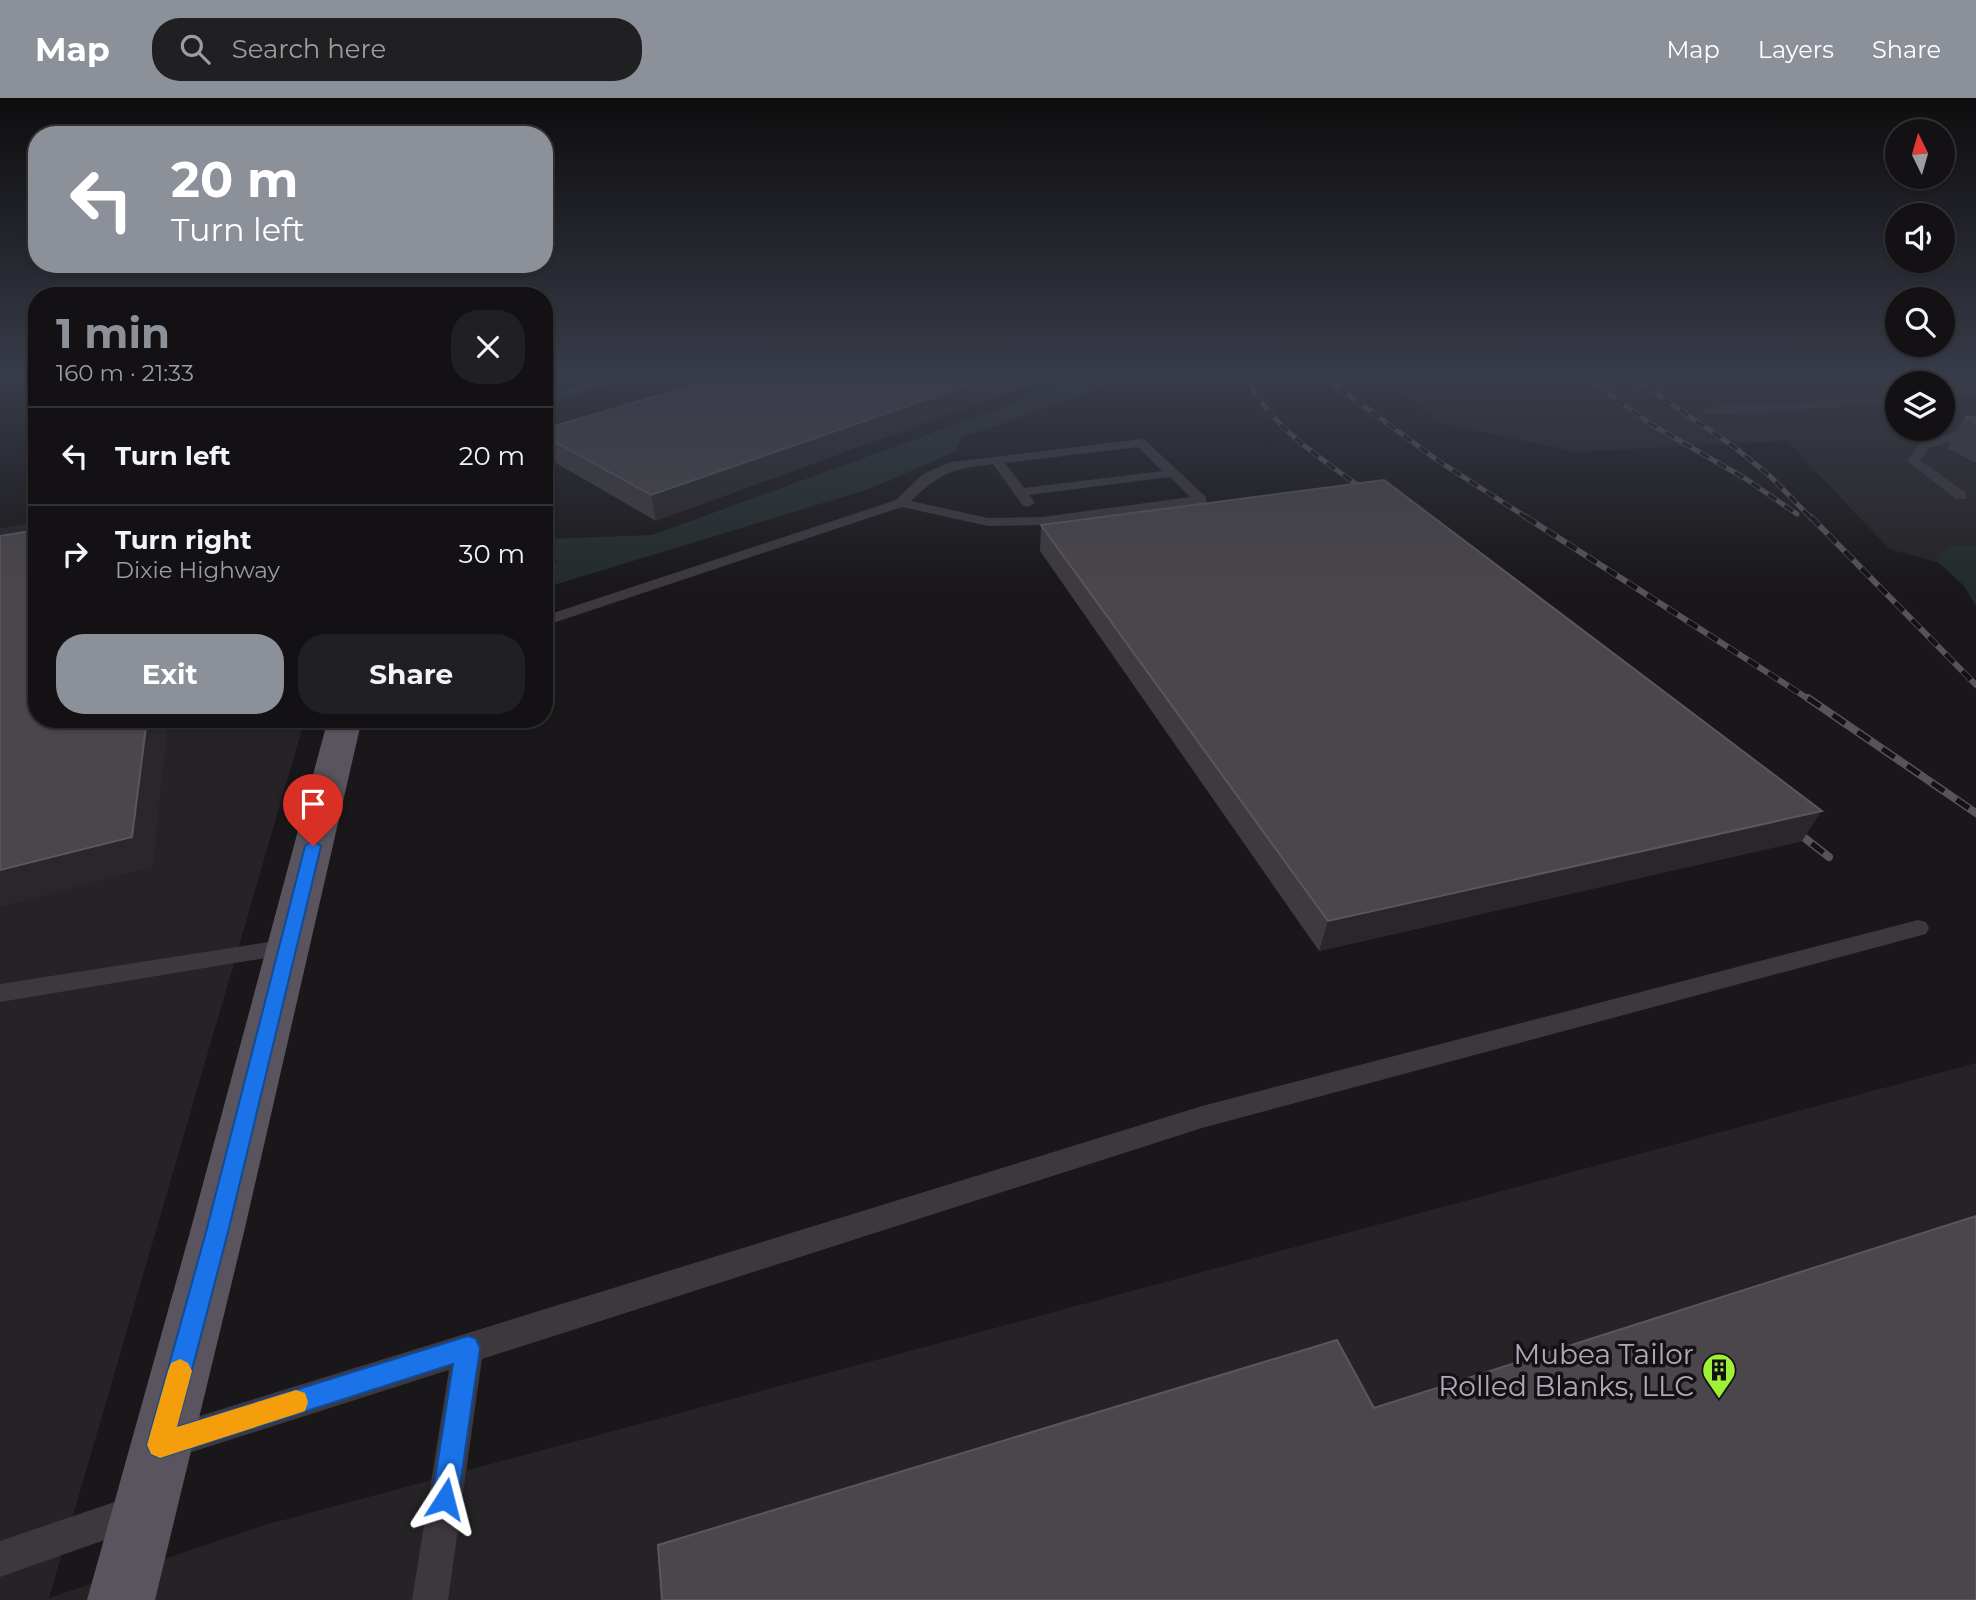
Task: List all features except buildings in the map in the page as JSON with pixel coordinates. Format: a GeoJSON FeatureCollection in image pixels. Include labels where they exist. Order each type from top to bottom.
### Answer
{"type":"FeatureCollection","features":[{"type":"Feature","properties":{"kind":"main road"},"geometry":{"type":"LineString","coordinates":[[121,1600],[217,1232],[343,728]]}},
{"type":"Feature","properties":{"kind":"lane"},"geometry":{"type":"LineString","coordinates":[[553,618],[901,503],[928,477],[956,465],[1113,446]]}},
{"type":"Feature","properties":{"kind":"lane"},"geometry":{"type":"LineString","coordinates":[[1144,446],[1213,510]]}},
{"type":"Feature","properties":{"kind":"lane"},"geometry":{"type":"LineString","coordinates":[[1925,446],[1913,461],[1961,496]]}},
{"type":"Feature","properties":{"kind":"lane"},"geometry":{"type":"LineString","coordinates":[[996,459],[1042,522]]}},
{"type":"Feature","properties":{"kind":"lane"},"geometry":{"type":"LineString","coordinates":[[1020,492],[1174,473]]}},
{"type":"Feature","properties":{"kind":"lane"},"geometry":{"type":"LineString","coordinates":[[901,503],[988,522],[1042,522],[1200,500]]}},
{"type":"Feature","properties":{"kind":"lane"},"geometry":{"type":"LineString","coordinates":[[160,1445],[1202,1117],[1918,928]]}},
{"type":"Feature","properties":{"kind":"lane"},"geometry":{"type":"LineString","coordinates":[[0,993],[288,947]]}},
{"type":"Feature","properties":{"kind":"lane"},"geometry":{"type":"LineString","coordinates":[[430,1600],[468,1348]]}},
{"type":"Feature","properties":{"kind":"lane"},"geometry":{"type":"LineString","coordinates":[[0,1559],[144,1510]]}},
{"type":"Feature","properties":{"kind":"shaded area"},"geometry":{"type":"Polygon","coordinates":[[[896,446],[959,446],[957,451],[869,489],[553,585],[553,562],[558,560],[553,560],[553,539],[652,535],[896,446]]]}},
{"type":"Feature","properties":{"kind":"shaded area"},"geometry":{"type":"Polygon","coordinates":[[[1548,446],[1689,446],[1576,452],[1548,446]]]}},
{"type":"Feature","properties":{"kind":"shaded area"},"geometry":{"type":"Polygon","coordinates":[[[1792,446],[1976,446],[1976,573],[1889,549],[1792,446]]]}},
{"type":"Feature","properties":{"kind":"shaded area"},"geometry":{"type":"Polygon","coordinates":[[[28,523],[28,728],[302,728],[49,1598],[265,1525],[1976,1063],[1976,1600],[0,1600],[0,528],[28,523]]]}},
{"type":"Feature","properties":{"kind":"shaded area"},"geometry":{"type":"Polygon","coordinates":[[[1976,545],[1976,606],[1963,585],[1937,561],[1947,546],[1976,545]]]}},
{"type":"Feature","properties":{"kind":"railway"},"geometry":{"type":"LineString","coordinates":[[1305,446],[1371,495]]}},
{"type":"Feature","properties":{"kind":"railway"},"geometry":{"type":"LineString","coordinates":[[1418,446],[1529,519]]}},
{"type":"Feature","properties":{"kind":"railway"},"geometry":{"type":"LineString","coordinates":[[1689,446],[1746,479],[1797,514]]}},
{"type":"Feature","properties":{"kind":"railway"},"geometry":{"type":"LineString","coordinates":[[1733,446],[1770,476],[1812,519]]}},
{"type":"Feature","properties":{"kind":"railway"},"geometry":{"type":"LineString","coordinates":[[1526,517],[1810,700]]}},
{"type":"Feature","properties":{"kind":"railway"},"geometry":{"type":"LineString","coordinates":[[1811,517],[1976,685]]}},
{"type":"Feature","properties":{"kind":"railway"},"geometry":{"type":"LineString","coordinates":[[1808,698],[1976,813]]}},
{"type":"Feature","properties":{"kind":"railway"},"geometry":{"type":"LineString","coordinates":[[1788,825],[1829,857]]}},
{"type":"Feature","properties":{"kind":"slow traffic"},"geometry":{"type":"LineString","coordinates":[[180,1371],[160,1445],[296,1402]]}},
{"type":"Feature","properties":{"kind":"place","name":"Mubea Tailor Rolled Blanks, LLC"},"geometry":{"type":"Point","coordinates":[1719,1400]}},
{"type":"Feature","properties":{"kind":"route"},"geometry":{"type":"LineString","coordinates":[[313,846],[217,1232],[160,1445],[468,1348],[445,1499]]}}]}
